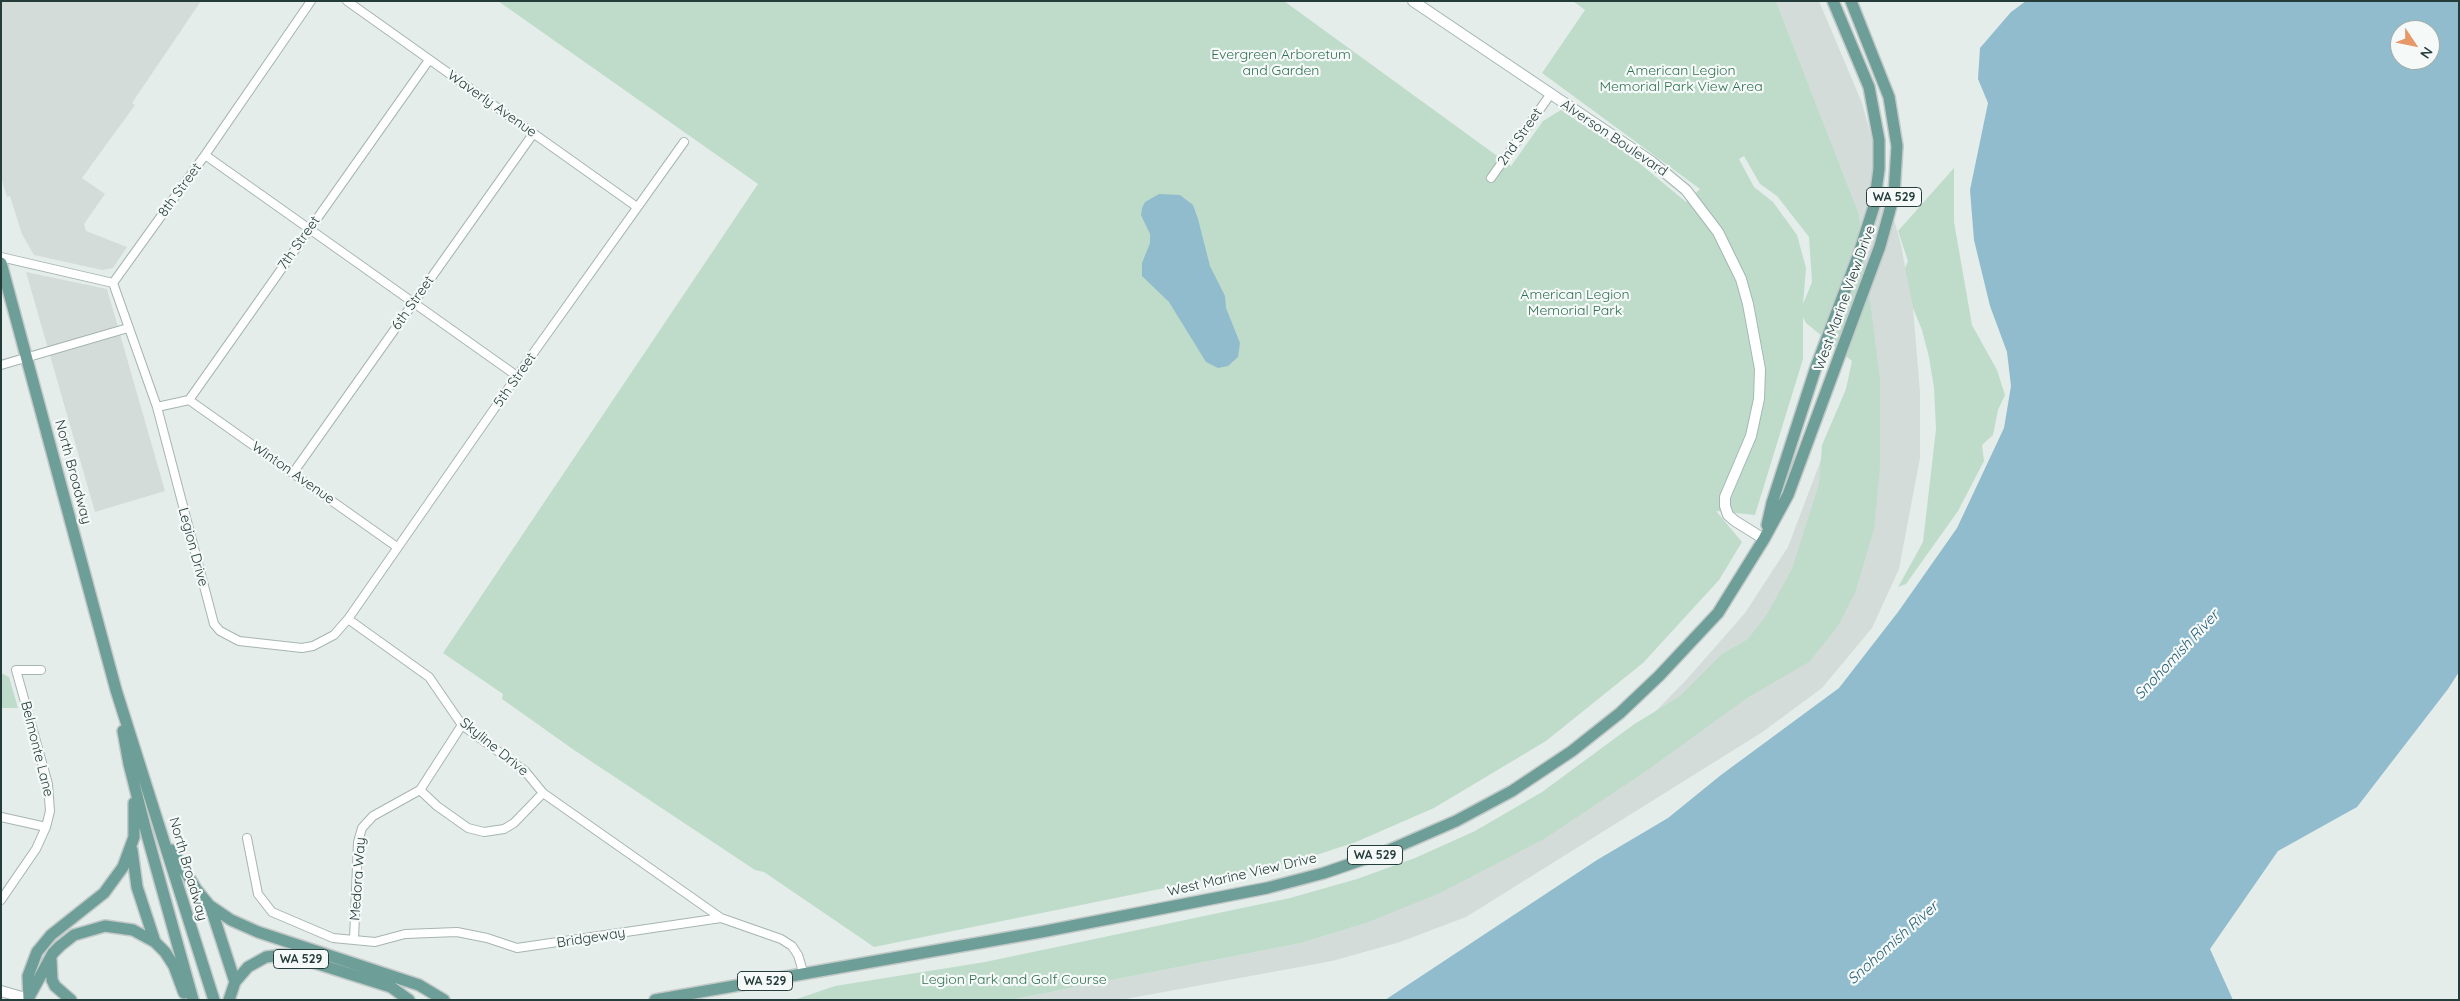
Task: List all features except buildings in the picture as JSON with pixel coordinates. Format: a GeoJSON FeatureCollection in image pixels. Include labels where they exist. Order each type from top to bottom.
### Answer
{"type":"FeatureCollection","features":[{"type":"Feature","properties":{"kind":"main road","name":"Alverson Boulevard"},"geometry":{"type":"LineString","coordinates":[[1413,1],[1671,177],[1703,210],[1731,256],[1741,278],[1753,318],[1760,369],[1759,399],[1752,436],[1725,497],[1725,506],[1728,515],[1735,521],[1764,539]]}},
{"type":"Feature","properties":{"kind":"main road","name":"West Marine View Drive"},"geometry":{"type":"LineString","coordinates":[[1764,539],[1772,502],[1816,367],[1858,256],[1874,206],[1879,169],[1879,140],[1869,87],[1833,1]]}},
{"type":"Feature","properties":{"kind":"main road","name":"West Marine View Drive"},"geometry":{"type":"LineString","coordinates":[[804,975],[1041,932],[1267,888],[1324,872],[1385,852],[1456,821],[1512,791],[1572,751],[1620,713],[1683,652],[1718,612],[1764,539],[1788,495],[1888,221],[1894,195],[1897,146],[1889,97],[1851,1]]}},
{"type":"Feature","properties":{"kind":"main road","name":"North Broadway"},"geometry":{"type":"LineString","coordinates":[[1,263],[116,690],[214,1000]]}},
{"type":"Feature","properties":{"kind":"main road","name":"North Broadway"},"geometry":{"type":"LineString","coordinates":[[116,690],[129,764],[193,1000]]}},
{"type":"Feature","properties":{"kind":"main road"},"geometry":{"type":"LineString","coordinates":[[129,764],[135,812],[132,845],[137,888],[154,942]]}},
{"type":"Feature","properties":{"kind":"main road"},"geometry":{"type":"LineString","coordinates":[[161,828],[188,878],[209,905],[218,926],[235,982]]}},
{"type":"Feature","properties":{"kind":"main road"},"geometry":{"type":"LineString","coordinates":[[30,999],[28,976],[37,952],[51,935],[104,893],[123,867],[132,845]]}},
{"type":"Feature","properties":{"kind":"main road"},"geometry":{"type":"LineString","coordinates":[[209,905],[231,920],[248,928],[419,985],[444,1000]]}},
{"type":"Feature","properties":{"kind":"main road"},"geometry":{"type":"LineString","coordinates":[[30,999],[53,953],[74,934],[105,926],[132,930],[154,942],[165,952],[174,966],[188,1000]]}},
{"type":"Feature","properties":{"kind":"main road"},"geometry":{"type":"LineString","coordinates":[[53,953],[50,964],[52,980],[55,986],[71,1000]]}},
{"type":"Feature","properties":{"kind":"main road","name":"WA 529"},"geometry":{"type":"LineString","coordinates":[[229,1000],[235,982],[242,972],[255,962],[281,955],[296,957],[392,987],[409,1000]]}},
{"type":"Feature","properties":{"kind":"main road","name":"WA 529"},"geometry":{"type":"LineString","coordinates":[[655,1000],[804,975]]}},
{"type":"Feature","properties":{"kind":"main road"},"geometry":{"type":"LineString","coordinates":[[419,985],[435,1000]]}},
{"type":"Feature","properties":{"kind":"main road"},"geometry":{"type":"LineString","coordinates":[[392,987],[400,1000]]}},
{"type":"Feature","properties":{"kind":"main road"},"geometry":{"type":"LineString","coordinates":[[1,991],[30,999]]}},
{"type":"Feature","properties":{"kind":"street","name":"8th Street"},"geometry":{"type":"LineString","coordinates":[[113,283],[205,155],[311,1]]}},
{"type":"Feature","properties":{"kind":"street","name":"Waverly Avenue"},"geometry":{"type":"LineString","coordinates":[[347,1],[637,208]]}},
{"type":"Feature","properties":{"kind":"street","name":"7th Street"},"geometry":{"type":"LineString","coordinates":[[189,400],[429,60]]}},
{"type":"Feature","properties":{"kind":"street","name":"2nd Street"},"geometry":{"type":"LineString","coordinates":[[1491,178],[1550,95]]}},
{"type":"Feature","properties":{"kind":"street","name":"6th Street"},"geometry":{"type":"LineString","coordinates":[[294,473],[533,134]]}},
{"type":"Feature","properties":{"kind":"street","name":"5th Street"},"geometry":{"type":"LineString","coordinates":[[348,619],[517,376],[684,142]]}},
{"type":"Feature","properties":{"kind":"street"},"geometry":{"type":"LineString","coordinates":[[205,155],[517,376]]}},
{"type":"Feature","properties":{"kind":"street"},"geometry":{"type":"LineString","coordinates":[[1,257],[113,283]]}},
{"type":"Feature","properties":{"kind":"street","name":"Legion Drive"},"geometry":{"type":"LineString","coordinates":[[113,283],[157,407],[214,624],[220,631],[239,641],[302,648],[324,642],[348,619]]}},
{"type":"Feature","properties":{"kind":"street"},"geometry":{"type":"LineString","coordinates":[[1,365],[27,359],[128,328]]}},
{"type":"Feature","properties":{"kind":"street"},"geometry":{"type":"LineString","coordinates":[[157,407],[189,400]]}},
{"type":"Feature","properties":{"kind":"street","name":"Winton Avenue"},"geometry":{"type":"LineString","coordinates":[[189,400],[397,547]]}},
{"type":"Feature","properties":{"kind":"street","name":"Skyline Drive"},"geometry":{"type":"LineString","coordinates":[[348,619],[430,677],[462,724],[526,771],[542,793],[721,918]]}},
{"type":"Feature","properties":{"kind":"street","name":"Belmonte Lane"},"geometry":{"type":"LineString","coordinates":[[1,900],[36,849],[46,827],[50,811],[48,784],[16,670],[41,670]]}},
{"type":"Feature","properties":{"kind":"street","name":"Medora Way"},"geometry":{"type":"LineString","coordinates":[[354,939],[358,842],[362,828],[373,816],[420,790],[462,724]]}},
{"type":"Feature","properties":{"kind":"street"},"geometry":{"type":"LineString","coordinates":[[420,790],[436,806],[468,828],[484,832],[504,829],[514,823],[542,793]]}},
{"type":"Feature","properties":{"kind":"street"},"geometry":{"type":"LineString","coordinates":[[1,817],[46,827]]}},
{"type":"Feature","properties":{"kind":"street","name":"Bridgeway"},"geometry":{"type":"LineString","coordinates":[[247,838],[258,894],[272,912],[333,938],[375,942],[405,934],[458,932],[487,938],[517,948],[721,918],[782,939],[792,946],[798,955],[804,975]]}},
{"type":"Feature","properties":{"kind":"shaded area"},"geometry":{"type":"Polygon","coordinates":[[[1,1],[201,1],[132,103],[135,105],[82,178],[105,194],[84,224],[86,231],[127,247],[113,268],[102,270],[34,255],[22,234],[10,196],[7,197],[1,177],[1,1]]]}},
{"type":"Feature","properties":{"kind":"shaded area"},"geometry":{"type":"Polygon","coordinates":[[[1776,1],[1819,1],[1862,103],[1901,245],[1913,308],[1920,392],[1920,458],[1899,569],[1872,628],[1822,688],[1761,733],[1466,917],[1400,942],[1332,961],[1120,1000],[1010,1000],[1301,943],[1366,923],[1611,757],[1688,678],[1745,613],[1788,547],[1872,325],[1859,214],[1776,1]]]}},
{"type":"Feature","properties":{"kind":"shaded area"},"geometry":{"type":"Polygon","coordinates":[[[26,272],[107,289],[165,491],[95,512],[26,272]]]}},
{"type":"Feature","properties":{"kind":"green space"},"geometry":{"type":"Polygon","coordinates":[[[498,1],[1284,1],[1511,166],[1543,121],[1561,110],[1632,157],[1686,202],[1700,189],[1542,73],[1585,10],[1573,1],[1776,1],[1859,214],[1880,380],[1880,467],[1874,529],[1855,593],[1838,626],[1809,662],[1747,698],[1649,769],[1544,839],[1440,893],[1366,923],[1301,943],[1010,1000],[794,1000],[835,986],[985,962],[1290,898],[1357,879],[1415,858],[1475,831],[1542,792],[1633,725],[1680,696],[1722,654],[1748,639],[1766,616],[1792,569],[1819,484],[1822,445],[1846,389],[1852,361],[1806,323],[1803,317],[1803,359],[1755,515],[1716,511],[1742,542],[1719,580],[1643,663],[1546,741],[1434,808],[1356,842],[1298,861],[874,947],[764,872],[755,870],[574,750],[502,699],[503,694],[443,653],[758,184],[498,1]],[[1744,156],[1739,159],[1754,187],[1773,202],[1797,235],[1806,268],[1803,304],[1812,282],[1809,237],[1777,196],[1760,184],[1744,156]]]}},
{"type":"Feature","properties":{"kind":"green space"},"geometry":{"type":"Polygon","coordinates":[[[1954,168],[1954,222],[1972,325],[1997,370],[2005,395],[1998,410],[1993,435],[1982,445],[1984,461],[1958,511],[1906,584],[1898,587],[1923,542],[1936,429],[1934,388],[1929,357],[1922,330],[1913,308],[1905,268],[1908,261],[1898,231],[1954,168]]]}},
{"type":"Feature","properties":{"kind":"green space"},"geometry":{"type":"Polygon","coordinates":[[[1,673],[9,677],[18,708],[1,708],[1,673]]]}},
{"type":"Feature","properties":{"kind":"water","name":"Snohomish River"},"geometry":{"type":"Polygon","coordinates":[[[2026,1],[2459,1],[2459,672],[2357,807],[2278,851],[2210,949],[2233,1000],[1385,1000],[1597,860],[1668,818],[1721,775],[1839,688],[1898,612],[1957,528],[2004,428],[2011,386],[2007,352],[1990,306],[1974,240],[1970,190],[1988,103],[1978,79],[1980,48],[2011,12],[2026,1]]]}},
{"type":"Feature","properties":{"kind":"water"},"geometry":{"type":"Polygon","coordinates":[[[1159,194],[1180,195],[1193,205],[1210,266],[1225,296],[1226,308],[1240,343],[1238,357],[1228,366],[1218,368],[1206,362],[1169,302],[1142,276],[1142,263],[1150,243],[1150,234],[1141,215],[1142,208],[1145,202],[1159,194]]]}},
{"type":"Feature","properties":{"kind":"park label","name":"Evergreen Arboretum and Garden"},"geometry":{"type":"Point","coordinates":[1281,64]}},
{"type":"Feature","properties":{"kind":"park label","name":"American Legion Memorial Park View Area"},"geometry":{"type":"Point","coordinates":[1681,79]}},
{"type":"Feature","properties":{"kind":"park label","name":"American Legion Memorial Park"},"geometry":{"type":"Point","coordinates":[1575,304]}},
{"type":"Feature","properties":{"kind":"park label","name":"Legion Park and Golf Course"},"geometry":{"type":"Point","coordinates":[1014,980]}}]}
